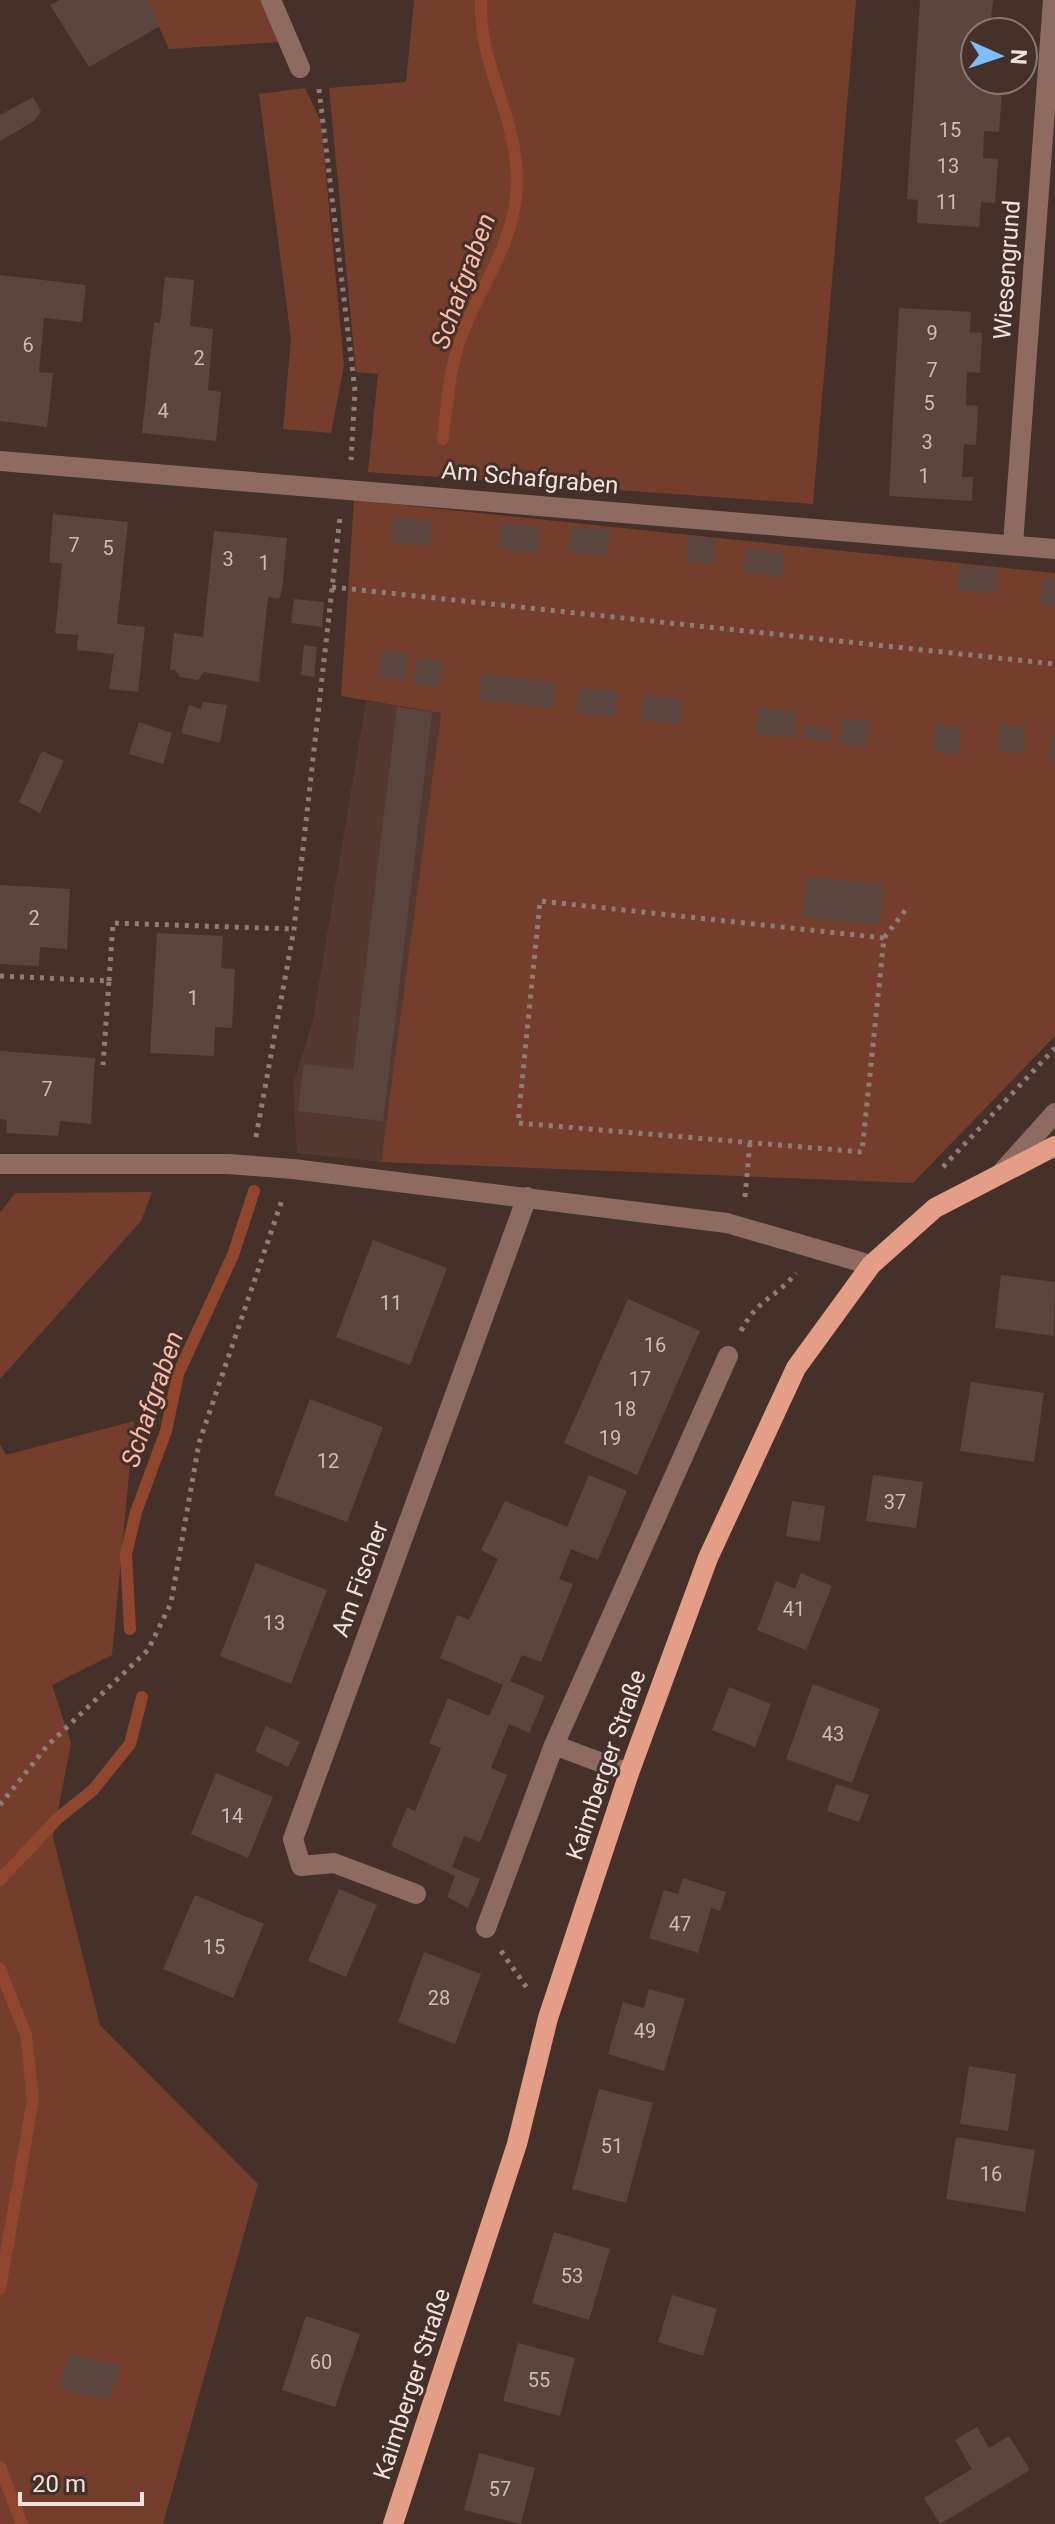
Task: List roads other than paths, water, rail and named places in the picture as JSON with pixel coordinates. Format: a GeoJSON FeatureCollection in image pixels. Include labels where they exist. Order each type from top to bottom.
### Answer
{"type":"FeatureCollection","features":[{"type":"Feature","properties":{"kind":"main road","name":"Kaimberger Straße"},"geometry":{"type":"LineString","coordinates":[[393,2524],[517,2144],[548,2018],[629,1773],[708,1558],[796,1368],[871,1265],[935,1208],[1055,1146]]}},
{"type":"Feature","properties":{"kind":"street"},"geometry":{"type":"LineString","coordinates":[[271,0],[300,68]]}},
{"type":"Feature","properties":{"kind":"street","name":"Wiesengrund"},"geometry":{"type":"LineString","coordinates":[[1013,544],[1053,0]]}},
{"type":"Feature","properties":{"kind":"street","name":"Am Schafgraben"},"geometry":{"type":"LineString","coordinates":[[0,461],[1055,549]]}},
{"type":"Feature","properties":{"kind":"street"},"geometry":{"type":"LineString","coordinates":[[1001,1174],[1055,1113]]}},
{"type":"Feature","properties":{"kind":"street"},"geometry":{"type":"LineString","coordinates":[[0,1164],[250,1165],[293,1169],[527,1197],[742,1228],[871,1265]]}},
{"type":"Feature","properties":{"kind":"street","name":"Am Fischer"},"geometry":{"type":"LineString","coordinates":[[416,1894],[334,1863],[301,1866],[293,1839],[527,1197]]}},
{"type":"Feature","properties":{"kind":"street"},"geometry":{"type":"LineString","coordinates":[[486,1928],[554,1745],[728,1356]]}},
{"type":"Feature","properties":{"kind":"street"},"geometry":{"type":"LineString","coordinates":[[554,1745],[629,1773]]}},
{"type":"Feature","properties":{"kind":"waterway","name":"Schafgraben"},"geometry":{"type":"LineString","coordinates":[[443,439],[457,349],[508,233],[516,196],[513,144],[486,50],[481,0]]}},
{"type":"Feature","properties":{"kind":"waterway","name":"Schafgraben"},"geometry":{"type":"LineString","coordinates":[[130,1629],[126,1554],[136,1512],[166,1431],[178,1374],[233,1255],[254,1191]]}},
{"type":"Feature","properties":{"kind":"waterway","name":"Schafgraben"},"geometry":{"type":"LineString","coordinates":[[0,1880],[58,1818],[93,1790],[130,1744],[142,1697]]}},
{"type":"Feature","properties":{"kind":"waterway","name":"Schafgraben"},"geometry":{"type":"LineString","coordinates":[[0,1969],[26,2035],[33,2099],[0,2289]]}},
{"type":"Feature","properties":{"kind":"waterway","name":"Schafgraben"},"geometry":{"type":"LineString","coordinates":[[0,2467],[22,2524]]}}]}
